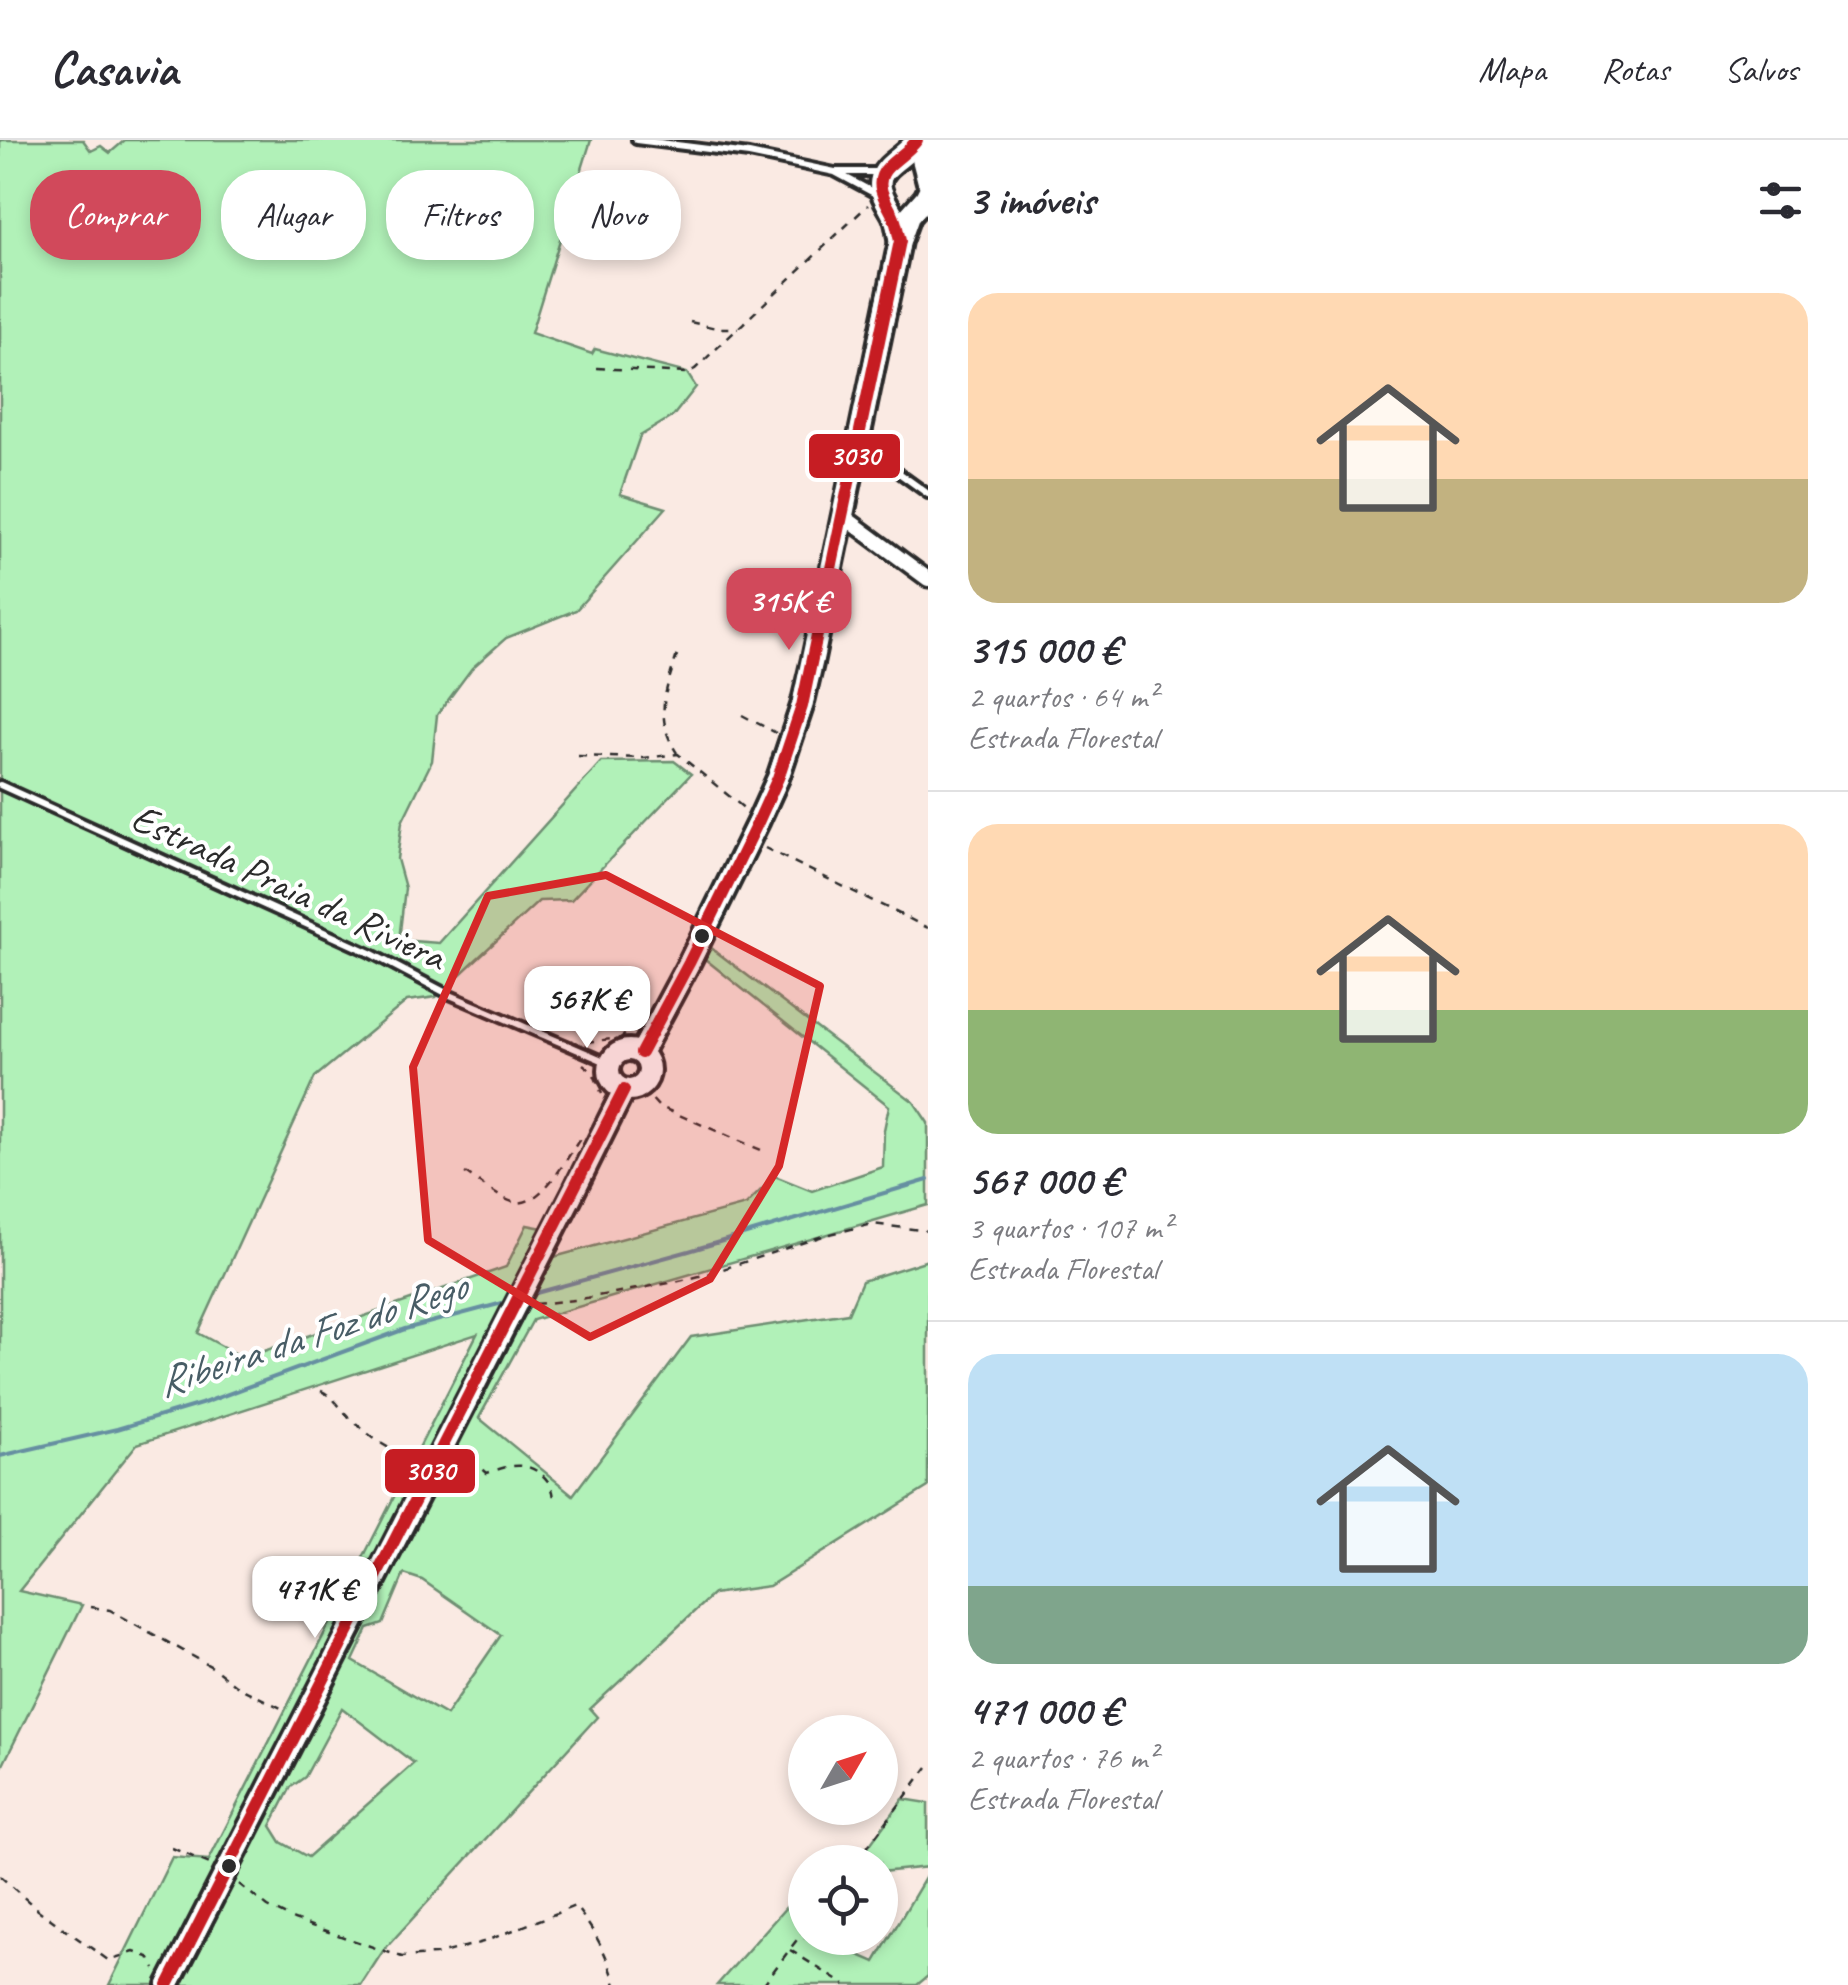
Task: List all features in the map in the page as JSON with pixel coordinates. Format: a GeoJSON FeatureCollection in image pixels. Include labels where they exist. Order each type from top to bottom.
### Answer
{"type":"FeatureCollection","features":[{"type":"Feature","properties":{"kind":"main road"},"geometry":{"type":"LineString","coordinates":[[900,241],[880,184],[888,169],[918,140]]}},
{"type":"Feature","properties":{"kind":"main road"},"geometry":{"type":"LineString","coordinates":[[641,1053],[750,840],[790,740],[814,660],[900,241],[924,194],[918,140]]}},
{"type":"Feature","properties":{"kind":"main road"},"geometry":{"type":"LineString","coordinates":[[888,169],[899,162],[914,164],[924,194]]}},
{"type":"Feature","properties":{"kind":"main road"},"geometry":{"type":"LineString","coordinates":[[884,199],[897,210],[911,210],[924,194]]}},
{"type":"Feature","properties":{"kind":"main road"},"geometry":{"type":"LineString","coordinates":[[162,1977],[225,1872],[531,1272],[632,1088],[648,1076],[648,1064],[641,1053],[622,1050],[614,1055],[608,1072],[616,1086],[632,1088]]}},
{"type":"Feature","properties":{"kind":"street"},"geometry":{"type":"LineString","coordinates":[[843,516],[928,579]]}},
{"type":"Feature","properties":{"kind":"lane"},"geometry":{"type":"LineString","coordinates":[[636,140],[750,154],[835,172],[888,169]]}},
{"type":"Feature","properties":{"kind":"lane"},"geometry":{"type":"LineString","coordinates":[[835,172],[884,199]]}},
{"type":"Feature","properties":{"kind":"lane"},"geometry":{"type":"LineString","coordinates":[[858,444],[928,494]]}},
{"type":"Feature","properties":{"kind":"lane","name":"Estrada Praia da Riviera"},"geometry":{"type":"LineString","coordinates":[[0,785],[353,946],[450,996],[609,1064]]}},
{"type":"Feature","properties":{"kind":"path"},"geometry":{"type":"LineString","coordinates":[[597,368],[687,372],[707,360],[864,207],[884,199]]}},
{"type":"Feature","properties":{"kind":"path"},"geometry":{"type":"LineString","coordinates":[[690,322],[740,328]]}},
{"type":"Feature","properties":{"kind":"path"},"geometry":{"type":"LineString","coordinates":[[677,655],[664,695],[667,738],[678,754],[759,820]]}},
{"type":"Feature","properties":{"kind":"path"},"geometry":{"type":"LineString","coordinates":[[742,716],[790,740]]}},
{"type":"Feature","properties":{"kind":"path"},"geometry":{"type":"LineString","coordinates":[[578,756],[644,758],[678,754]]}},
{"type":"Feature","properties":{"kind":"path"},"geometry":{"type":"LineString","coordinates":[[750,840],[928,928]]}},
{"type":"Feature","properties":{"kind":"path"},"geometry":{"type":"LineString","coordinates":[[584,1042],[620,1038],[636,1028]]}},
{"type":"Feature","properties":{"kind":"path"},"geometry":{"type":"LineString","coordinates":[[632,1088],[658,1106],[768,1153]]}},
{"type":"Feature","properties":{"kind":"path"},"geometry":{"type":"LineString","coordinates":[[465,1173],[514,1202],[526,1202],[550,1183],[584,1131]]}},
{"type":"Feature","properties":{"kind":"path"},"geometry":{"type":"LineString","coordinates":[[510,1313],[708,1274],[826,1235],[873,1224],[928,1232]]}},
{"type":"Feature","properties":{"kind":"path"},"geometry":{"type":"LineString","coordinates":[[91,1608],[110,1610],[238,1687],[305,1716]]}},
{"type":"Feature","properties":{"kind":"path"},"geometry":{"type":"LineString","coordinates":[[869,1845],[928,1767]]}},
{"type":"Feature","properties":{"kind":"path"},"geometry":{"type":"LineString","coordinates":[[172,1848],[225,1872],[268,1907],[402,1957],[435,1955],[482,1942],[575,1906],[597,1935],[616,1985]]}},
{"type":"Feature","properties":{"kind":"path"},"geometry":{"type":"LineString","coordinates":[[0,1876],[38,1910],[108,1960],[134,1952],[149,1957],[162,1977]]}},
{"type":"Feature","properties":{"kind":"path"},"geometry":{"type":"LineString","coordinates":[[764,1985],[788,1951]]}},
{"type":"Feature","properties":{"kind":"path"},"geometry":{"type":"LineString","coordinates":[[797,1955],[845,1985]]}},
{"type":"Feature","properties":{"kind":"highlighted area"},"geometry":{"type":"Polygon","coordinates":[[[606,875],[820,986],[779,1166],[710,1279],[590,1337],[428,1240],[413,1067],[488,896],[606,875]]]}},
{"type":"Feature","properties":{"kind":"green space"},"geometry":{"type":"Polygon","coordinates":[[[0,140],[83,140],[91,151],[101,146],[110,153],[125,140],[591,140],[582,170],[554,170],[554,259],[531,333],[592,354],[595,349],[687,373],[696,387],[673,416],[640,436],[620,494],[666,508],[576,610],[506,638],[472,668],[437,715],[432,761],[402,822],[397,859],[405,888],[399,940],[439,943],[601,762],[674,761],[691,774],[571,900],[539,901],[436,997],[407,1001],[315,1077],[198,1333],[244,1358],[506,1267],[527,1225],[553,1230],[539,1259],[554,1257],[746,1205],[775,1176],[812,1191],[883,1167],[889,1106],[705,959],[710,947],[914,1102],[928,1123],[928,1205],[533,1320],[479,1418],[573,1495],[691,1337],[848,1313],[862,1281],[928,1260],[928,1487],[769,1586],[713,1594],[590,1709],[597,1717],[383,1951],[361,1985],[109,1985],[172,1857],[209,1860],[477,1334],[137,1444],[19,1591],[82,1605],[0,1771],[0,140]],[[404,1574],[383,1624],[368,1629],[353,1661],[446,1715],[501,1635],[422,1580],[404,1574]],[[342,1708],[305,1777],[291,1787],[271,1826],[281,1842],[308,1857],[414,1763],[342,1708]]]}},
{"type":"Feature","properties":{"kind":"green space"},"geometry":{"type":"Polygon","coordinates":[[[903,1799],[928,1803],[928,1867],[898,1870],[898,1845],[870,1845],[884,1825],[898,1825],[898,1806],[903,1799]]]}},
{"type":"Feature","properties":{"kind":"green space"},"geometry":{"type":"Polygon","coordinates":[[[928,1873],[928,1976],[917,1985],[717,1985],[788,1905],[788,1955],[859,1955],[875,1962],[879,1955],[898,1955],[898,1923],[928,1873]]]}},
{"type":"Feature","properties":{"kind":"waterway","name":"Ribeira da Foz do Rego"},"geometry":{"type":"LineString","coordinates":[[529,1295],[928,1180]]}},
{"type":"Feature","properties":{"kind":"waterway","name":"Ribeira da Foz do Rego"},"geometry":{"type":"LineString","coordinates":[[0,1456],[117,1429],[201,1404],[405,1329],[510,1301]]}},
{"type":"Feature","properties":{"kind":"transit line","name":"3030"},"geometry":{"type":"LineString","coordinates":[[641,1053],[759,820],[802,706],[900,241],[881,180],[888,167],[917,140]]}},
{"type":"Feature","properties":{"kind":"transit line","name":"3030"},"geometry":{"type":"LineString","coordinates":[[168,1985],[624,1090]]}}]}
